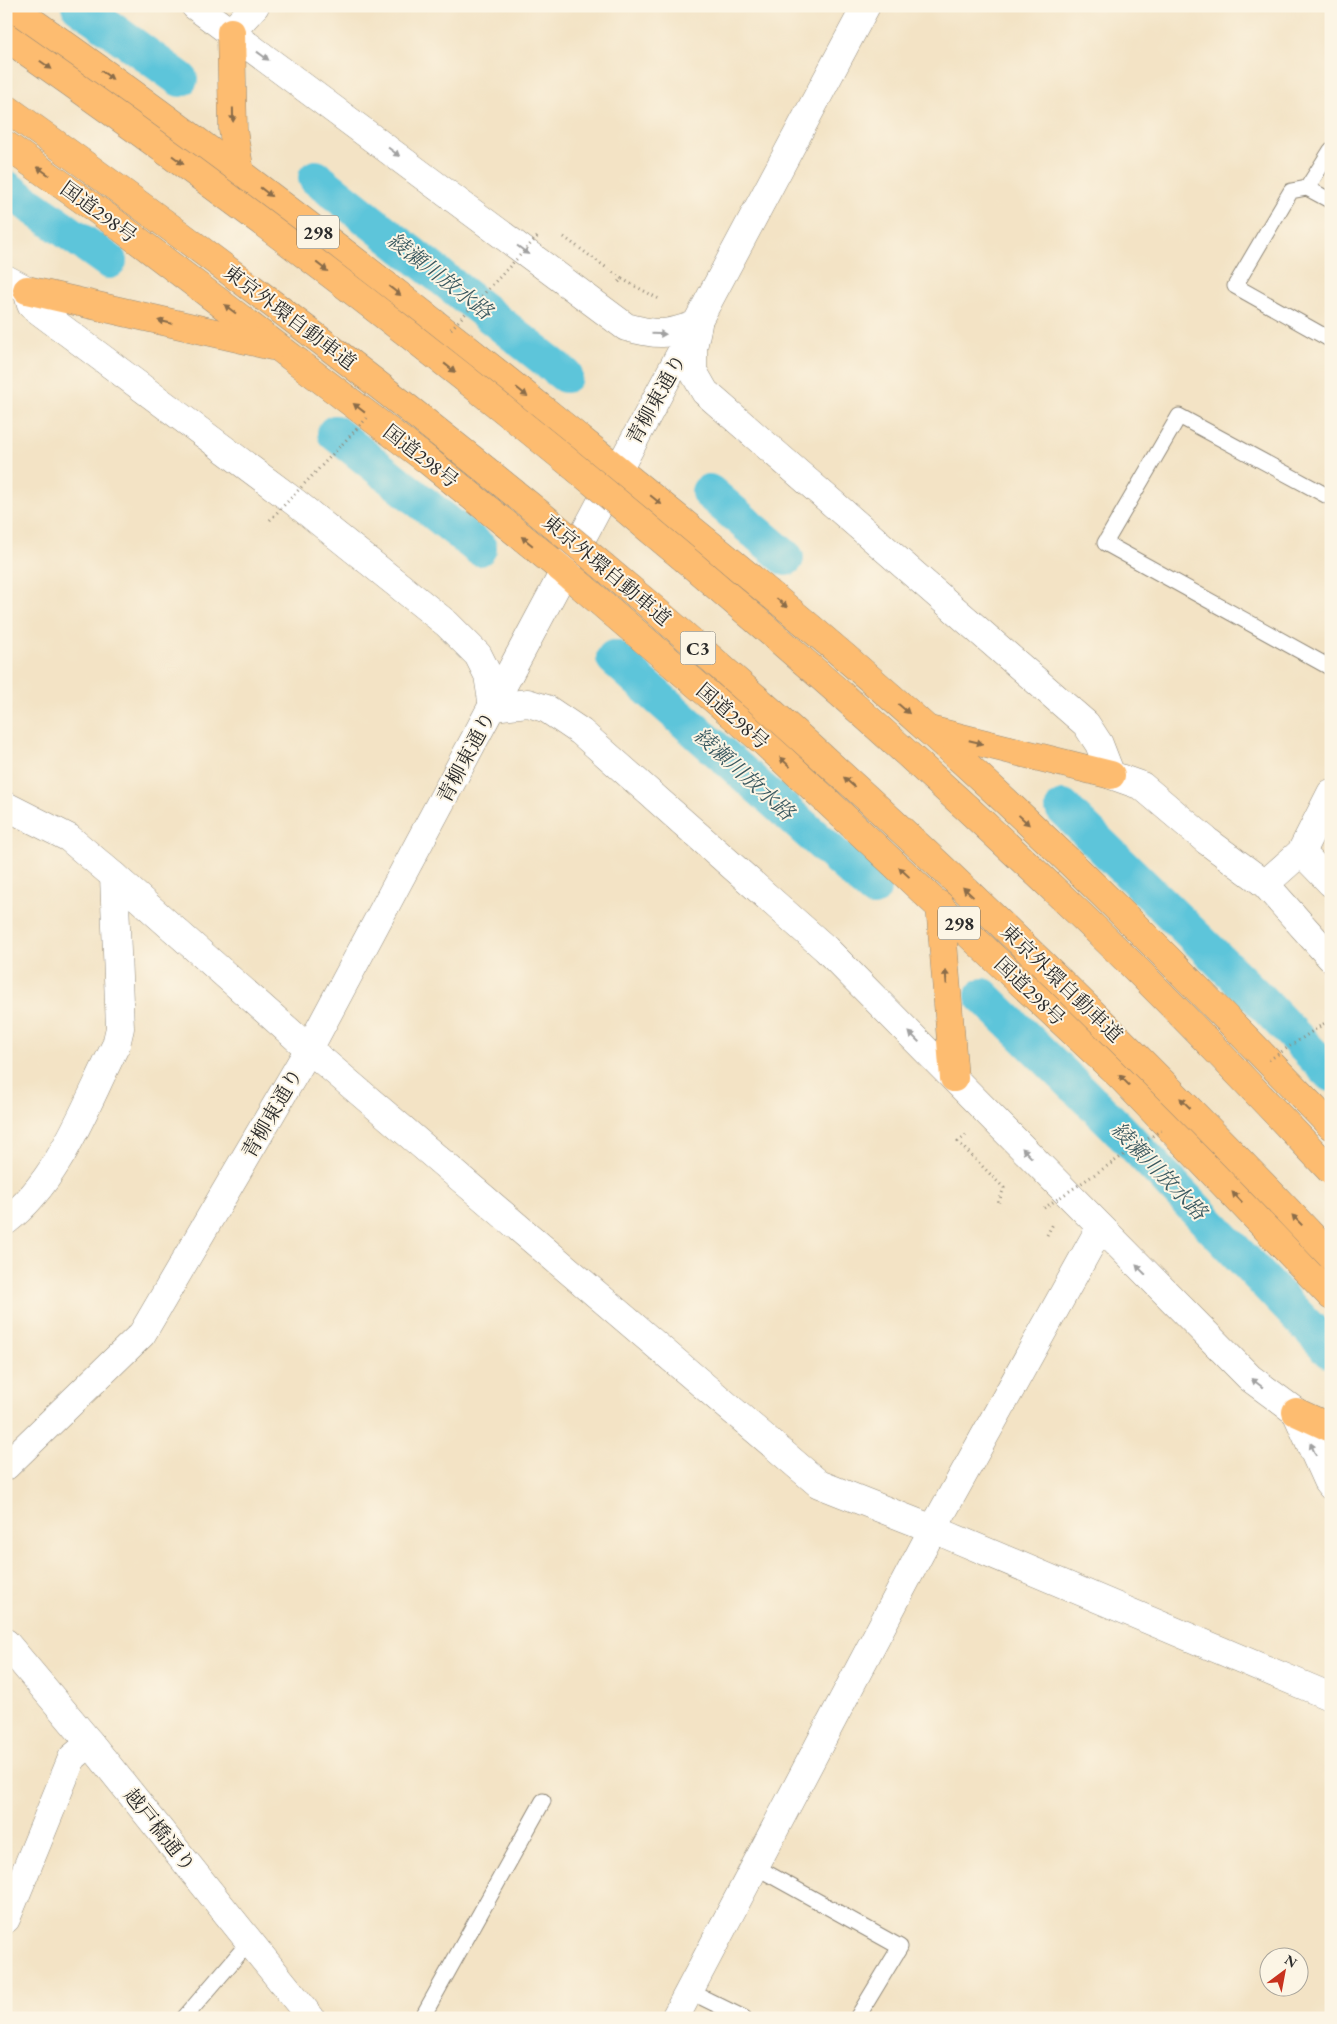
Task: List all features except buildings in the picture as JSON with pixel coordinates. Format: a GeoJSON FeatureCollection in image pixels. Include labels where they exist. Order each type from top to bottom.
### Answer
{"type":"FeatureCollection","features":[{"type":"Feature","properties":{"kind":"highway","name":"298"},"geometry":{"type":"LineString","coordinates":[[10,6],[240,172],[409,301],[782,603],[928,730],[1087,880],[1218,1009],[1331,1126]]}},
{"type":"Feature","properties":{"kind":"highway"},"geometry":{"type":"LineString","coordinates":[[231,32],[233,130],[240,172]]}},
{"type":"Feature","properties":{"kind":"highway"},"geometry":{"type":"LineString","coordinates":[[6,37],[111,110],[318,264],[487,397],[697,569],[891,738],[1070,904],[1246,1081],[1331,1171]]}},
{"type":"Feature","properties":{"kind":"highway","name":"東京外環自動車道"},"geometry":{"type":"LineString","coordinates":[[6,108],[158,216],[323,341],[494,476],[648,604],[793,731],[1058,977],[1200,1118],[1331,1256]]}},
{"type":"Feature","properties":{"kind":"highway","name":"国道298号"},"geometry":{"type":"LineString","coordinates":[[6,145],[111,220],[427,460],[565,572],[764,742],[940,905],[1120,1076],[1331,1296]]}},
{"type":"Feature","properties":{"kind":"highway"},"geometry":{"type":"LineString","coordinates":[[17,285],[281,348]]}},
{"type":"Feature","properties":{"kind":"highway"},"geometry":{"type":"LineString","coordinates":[[928,730],[1111,775]]}},
{"type":"Feature","properties":{"kind":"highway"},"geometry":{"type":"LineString","coordinates":[[940,905],[954,1078]]}},
{"type":"Feature","properties":{"kind":"highway"},"geometry":{"type":"LineString","coordinates":[[1296,1412],[1331,1428]]}},
{"type":"Feature","properties":{"kind":"street"},"geometry":{"type":"LineString","coordinates":[[195,6],[626,327],[648,334],[668,334],[698,324]]}},
{"type":"Feature","properties":{"kind":"street"},"geometry":{"type":"LineString","coordinates":[[231,32],[255,6]]}},
{"type":"Feature","properties":{"kind":"street","name":"青柳東通り"},"geometry":{"type":"LineString","coordinates":[[6,1466],[142,1334],[309,1049],[698,324],[866,6]]}},
{"type":"Feature","properties":{"kind":"street"},"geometry":{"type":"LineString","coordinates":[[17,285],[31,305],[296,503],[447,624],[478,655],[488,675],[493,707],[528,703],[547,709],[581,732],[826,949],[1250,1378],[1296,1412],[1331,1486]]}},
{"type":"Feature","properties":{"kind":"street"},"geometry":{"type":"LineString","coordinates":[[698,324],[693,348],[693,371],[705,392],[1086,724],[1099,744],[1111,775],[1142,786],[1207,841],[1265,884],[1331,958]]}},
{"type":"Feature","properties":{"kind":"street"},"geometry":{"type":"LineString","coordinates":[[1265,884],[1301,852],[1331,792]]}},
{"type":"Feature","properties":{"kind":"street"},"geometry":{"type":"LineString","coordinates":[[6,806],[69,838],[309,1049],[819,1484],[933,1529],[1331,1697]]}},
{"type":"Feature","properties":{"kind":"street"},"geometry":{"type":"LineString","coordinates":[[1301,852],[1331,883]]}},
{"type":"Feature","properties":{"kind":"street"},"geometry":{"type":"LineString","coordinates":[[6,1221],[25,1207],[53,1171],[116,1045],[120,1028],[114,876]]}},
{"type":"Feature","properties":{"kind":"street"},"geometry":{"type":"LineString","coordinates":[[675,2018],[933,1529],[1100,1228]]}},
{"type":"Feature","properties":{"kind":"street","name":"越戸橋通り"},"geometry":{"type":"LineString","coordinates":[[6,1643],[90,1743],[311,2018]]}},
{"type":"Feature","properties":{"kind":"street"},"geometry":{"type":"LineString","coordinates":[[6,1919],[72,1758],[90,1743]]}},
{"type":"Feature","properties":{"kind":"lane"},"geometry":{"type":"LineString","coordinates":[[1308,188],[1331,150]]}},
{"type":"Feature","properties":{"kind":"lane"},"geometry":{"type":"LineString","coordinates":[[1331,201],[1308,188],[1290,191],[1236,286],[1331,340]]}},
{"type":"Feature","properties":{"kind":"lane"},"geometry":{"type":"LineString","coordinates":[[1331,498],[1179,416],[1105,543],[1331,668]]}},
{"type":"Feature","properties":{"kind":"lane"},"geometry":{"type":"LineString","coordinates":[[422,2018],[543,1801]]}},
{"type":"Feature","properties":{"kind":"lane"},"geometry":{"type":"LineString","coordinates":[[756,1867],[900,1947],[857,2018]]}},
{"type":"Feature","properties":{"kind":"lane"},"geometry":{"type":"LineString","coordinates":[[184,2018],[250,1941]]}},
{"type":"Feature","properties":{"kind":"lane"},"geometry":{"type":"LineString","coordinates":[[689,1991],[744,2018]]}},
{"type":"Feature","properties":{"kind":"path"},"geometry":{"type":"LineString","coordinates":[[622,279],[664,302]]}},
{"type":"Feature","properties":{"kind":"path"},"geometry":{"type":"LineString","coordinates":[[958,1142],[1004,1188],[998,1204]]}},
{"type":"Feature","properties":{"kind":"waterway","name":"綾瀬川放水路"},"geometry":{"type":"LineString","coordinates":[[79,6],[180,79]]}},
{"type":"Feature","properties":{"kind":"waterway","name":"綾瀬川放水路"},"geometry":{"type":"LineString","coordinates":[[316,178],[565,375]]}},
{"type":"Feature","properties":{"kind":"waterway","name":"綾瀬川放水路"},"geometry":{"type":"LineString","coordinates":[[6,188],[109,261]]}},
{"type":"Feature","properties":{"kind":"waterway","name":"綾瀬川放水路"},"geometry":{"type":"LineString","coordinates":[[335,433],[479,548]]}},
{"type":"Feature","properties":{"kind":"waterway","name":"綾瀬川放水路"},"geometry":{"type":"LineString","coordinates":[[709,492],[786,558]]}},
{"type":"Feature","properties":{"kind":"waterway","name":"綾瀬川放水路"},"geometry":{"type":"LineString","coordinates":[[614,658],[873,889]]}},
{"type":"Feature","properties":{"kind":"waterway","name":"綾瀬川放水路"},"geometry":{"type":"LineString","coordinates":[[1063,808],[1260,1000],[1331,1074]]}},
{"type":"Feature","properties":{"kind":"waterway","name":"綾瀬川放水路"},"geometry":{"type":"LineString","coordinates":[[983,996],[1117,1127],[1331,1351]]}}]}
